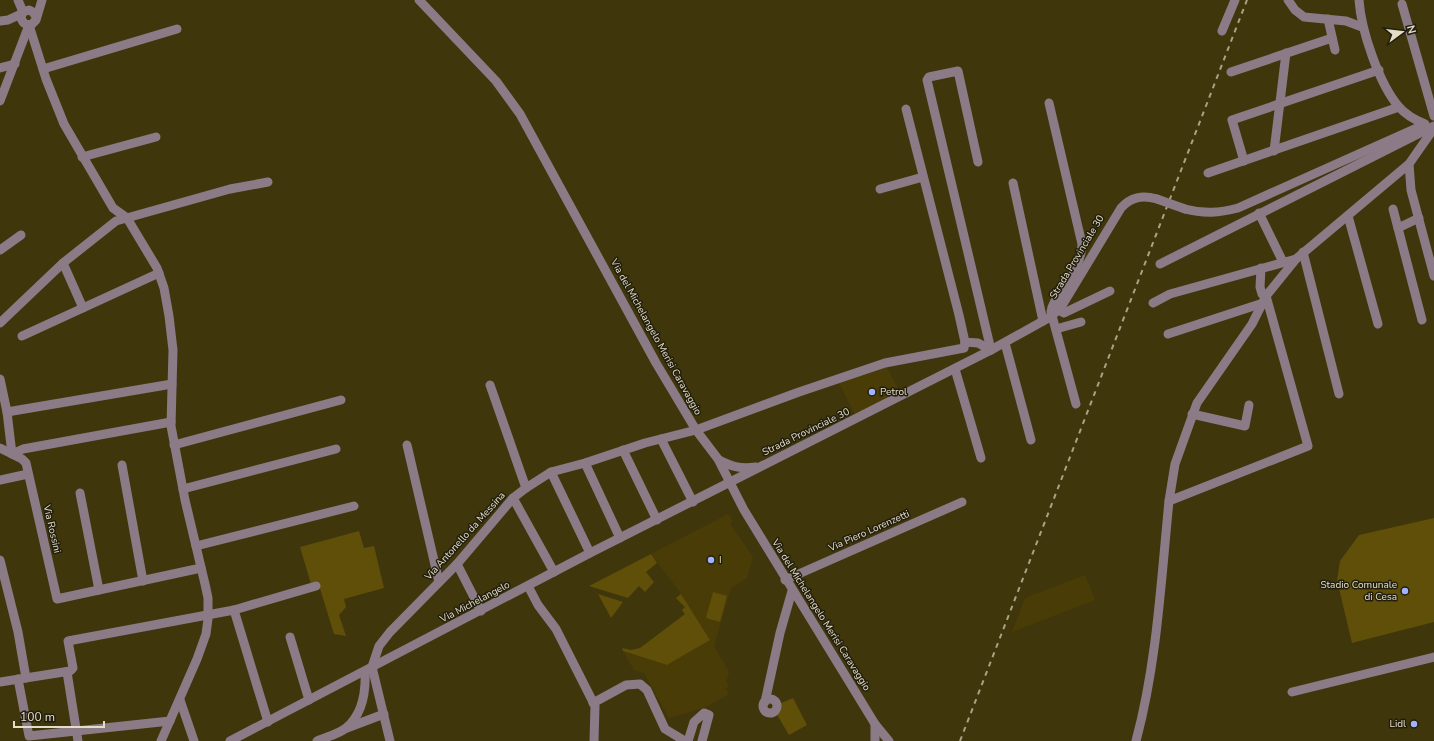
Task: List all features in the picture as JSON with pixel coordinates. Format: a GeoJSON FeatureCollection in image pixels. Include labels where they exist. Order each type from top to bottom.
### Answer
{"type":"FeatureCollection","features":[{"type":"Feature","properties":{"kind":"street"},"geometry":{"type":"LineString","coordinates":[[18,0],[64,124],[113,208],[127,218],[159,273],[164,288],[173,350],[171,422],[174,445],[208,598],[208,614],[206,634],[180,700],[161,741]]}},
{"type":"Feature","properties":{"kind":"street"},"geometry":{"type":"LineString","coordinates":[[0,101],[15,64],[25,17],[40,0]]}},
{"type":"Feature","properties":{"kind":"street"},"geometry":{"type":"LineString","coordinates":[[4,21],[25,17],[33,12],[36,17],[40,0]]}},
{"type":"Feature","properties":{"kind":"street","name":"Via del Michelangelo Merisi Caravaggio"},"geometry":{"type":"LineString","coordinates":[[419,0],[496,81],[520,114],[652,356],[696,430],[718,459],[730,483],[792,591],[875,724],[889,741]]}},
{"type":"Feature","properties":{"kind":"street"},"geometry":{"type":"LineString","coordinates":[[1222,31],[1235,0]]}},
{"type":"Feature","properties":{"kind":"street"},"geometry":{"type":"LineString","coordinates":[[1288,0],[1295,10],[1304,17],[1346,22],[1362,27]]}},
{"type":"Feature","properties":{"kind":"street"},"geometry":{"type":"LineString","coordinates":[[1358,0],[1362,27],[1390,94],[1399,107],[1414,120],[1432,125]]}},
{"type":"Feature","properties":{"kind":"street"},"geometry":{"type":"LineString","coordinates":[[1402,4],[1434,116]]}},
{"type":"Feature","properties":{"kind":"street"},"geometry":{"type":"LineString","coordinates":[[1328,19],[1335,50]]}},
{"type":"Feature","properties":{"kind":"street"},"geometry":{"type":"LineString","coordinates":[[44,69],[177,29]]}},
{"type":"Feature","properties":{"kind":"street"},"geometry":{"type":"LineString","coordinates":[[1231,72],[1332,38]]}},
{"type":"Feature","properties":{"kind":"street"},"geometry":{"type":"LineString","coordinates":[[1274,150],[1286,53]]}},
{"type":"Feature","properties":{"kind":"street"},"geometry":{"type":"LineString","coordinates":[[0,68],[15,64]]}},
{"type":"Feature","properties":{"kind":"street"},"geometry":{"type":"LineString","coordinates":[[1244,161],[1232,120],[1379,70]]}},
{"type":"Feature","properties":{"kind":"street"},"geometry":{"type":"LineString","coordinates":[[978,162],[958,71],[929,77],[927,80],[992,350]]}},
{"type":"Feature","properties":{"kind":"street"},"geometry":{"type":"LineString","coordinates":[[1049,103],[1082,244],[1081,255],[1071,277],[1053,304],[1056,329],[1076,404]]}},
{"type":"Feature","properties":{"kind":"street"},"geometry":{"type":"LineString","coordinates":[[1208,173],[1399,107]]}},
{"type":"Feature","properties":{"kind":"street"},"geometry":{"type":"LineString","coordinates":[[906,109],[965,342],[978,343],[992,350]]}},
{"type":"Feature","properties":{"kind":"street"},"geometry":{"type":"LineString","coordinates":[[1136,741],[1149,680],[1157,620],[1169,501],[1175,464],[1197,403],[1252,324],[1265,300],[1296,259],[1409,164],[1432,125]]}},
{"type":"Feature","properties":{"kind":"street"},"geometry":{"type":"LineString","coordinates":[[1160,264],[1432,125]]}},
{"type":"Feature","properties":{"kind":"street","name":"Strada Provinciale 30"},"geometry":{"type":"LineString","coordinates":[[730,483],[992,350],[1055,313],[1068,296],[1120,208],[1137,197],[1157,199],[1185,209],[1202,213],[1214,213],[1238,208],[1432,125]]}},
{"type":"Feature","properties":{"kind":"street"},"geometry":{"type":"LineString","coordinates":[[82,157],[156,137]]}},
{"type":"Feature","properties":{"kind":"street"},"geometry":{"type":"LineString","coordinates":[[1409,164],[1411,190],[1434,276]]}},
{"type":"Feature","properties":{"kind":"street"},"geometry":{"type":"LineString","coordinates":[[880,189],[923,177]]}},
{"type":"Feature","properties":{"kind":"street"},"geometry":{"type":"LineString","coordinates":[[0,323],[63,263],[116,221],[230,189],[268,182]]}},
{"type":"Feature","properties":{"kind":"street"},"geometry":{"type":"LineString","coordinates":[[1013,183],[1043,321]]}},
{"type":"Feature","properties":{"kind":"street"},"geometry":{"type":"LineString","coordinates":[[1393,209],[1422,320]]}},
{"type":"Feature","properties":{"kind":"street"},"geometry":{"type":"LineString","coordinates":[[1260,214],[1268,238],[1283,262]]}},
{"type":"Feature","properties":{"kind":"street"},"geometry":{"type":"LineString","coordinates":[[1348,216],[1378,324]]}},
{"type":"Feature","properties":{"kind":"street"},"geometry":{"type":"LineString","coordinates":[[1398,228],[1419,218]]}},
{"type":"Feature","properties":{"kind":"street"},"geometry":{"type":"LineString","coordinates":[[0,250],[21,236]]}},
{"type":"Feature","properties":{"kind":"street"},"geometry":{"type":"LineString","coordinates":[[1303,252],[1339,394]]}},
{"type":"Feature","properties":{"kind":"street"},"geometry":{"type":"LineString","coordinates":[[1153,303],[1170,294],[1296,259]]}},
{"type":"Feature","properties":{"kind":"street"},"geometry":{"type":"LineString","coordinates":[[63,263],[83,308]]}},
{"type":"Feature","properties":{"kind":"street"},"geometry":{"type":"LineString","coordinates":[[1169,501],[1308,446],[1260,287],[1261,268]]}},
{"type":"Feature","properties":{"kind":"street"},"geometry":{"type":"LineString","coordinates":[[22,336],[159,273]]}},
{"type":"Feature","properties":{"kind":"street"},"geometry":{"type":"LineString","coordinates":[[1055,313],[1064,313],[1110,291]]}},
{"type":"Feature","properties":{"kind":"street"},"geometry":{"type":"LineString","coordinates":[[1168,334],[1265,300]]}},
{"type":"Feature","properties":{"kind":"street"},"geometry":{"type":"LineString","coordinates":[[1056,329],[1081,322]]}},
{"type":"Feature","properties":{"kind":"street","name":"Via Antonello da Messina"},"geometry":{"type":"LineString","coordinates":[[346,729],[360,712],[368,669],[379,646],[390,632],[457,564],[513,498],[551,472],[696,430],[799,392],[885,363],[964,348],[965,342]]}},
{"type":"Feature","properties":{"kind":"street"},"geometry":{"type":"LineString","coordinates":[[1005,343],[1031,440]]}},
{"type":"Feature","properties":{"kind":"street"},"geometry":{"type":"LineString","coordinates":[[955,369],[981,458]]}},
{"type":"Feature","properties":{"kind":"street"},"geometry":{"type":"LineString","coordinates":[[0,379],[7,412],[12,454]]}},
{"type":"Feature","properties":{"kind":"street"},"geometry":{"type":"LineString","coordinates":[[7,412],[172,384]]}},
{"type":"Feature","properties":{"kind":"street"},"geometry":{"type":"LineString","coordinates":[[490,385],[526,488]]}},
{"type":"Feature","properties":{"kind":"street"},"geometry":{"type":"LineString","coordinates":[[174,445],[342,400]]}},
{"type":"Feature","properties":{"kind":"street"},"geometry":{"type":"LineString","coordinates":[[1192,414],[1245,426],[1249,405]]}},
{"type":"Feature","properties":{"kind":"street"},"geometry":{"type":"LineString","coordinates":[[0,448],[12,454],[24,450],[171,422]]}},
{"type":"Feature","properties":{"kind":"street"},"geometry":{"type":"LineString","coordinates":[[662,439],[693,502]]}},
{"type":"Feature","properties":{"kind":"street"},"geometry":{"type":"LineString","coordinates":[[407,445],[439,582]]}},
{"type":"Feature","properties":{"kind":"street"},"geometry":{"type":"LineString","coordinates":[[183,489],[336,449]]}},
{"type":"Feature","properties":{"kind":"street"},"geometry":{"type":"LineString","coordinates":[[623,450],[657,520]]}},
{"type":"Feature","properties":{"kind":"street","name":"Via Rossini"},"geometry":{"type":"LineString","coordinates":[[12,454],[26,463],[57,599],[99,590]]}},
{"type":"Feature","properties":{"kind":"street"},"geometry":{"type":"LineString","coordinates":[[718,459],[731,467],[739,469],[761,467]]}},
{"type":"Feature","properties":{"kind":"street"},"geometry":{"type":"LineString","coordinates":[[586,463],[620,538]]}},
{"type":"Feature","properties":{"kind":"street"},"geometry":{"type":"LineString","coordinates":[[122,464],[143,581]]}},
{"type":"Feature","properties":{"kind":"street"},"geometry":{"type":"LineString","coordinates":[[551,472],[590,553]]}},
{"type":"Feature","properties":{"kind":"street"},"geometry":{"type":"LineString","coordinates":[[0,480],[28,474]]}},
{"type":"Feature","properties":{"kind":"street","name":"Via Michelangelo"},"geometry":{"type":"LineString","coordinates":[[230,741],[590,553],[730,483]]}},
{"type":"Feature","properties":{"kind":"street"},"geometry":{"type":"LineString","coordinates":[[80,493],[99,590],[201,568]]}},
{"type":"Feature","properties":{"kind":"street"},"geometry":{"type":"LineString","coordinates":[[513,498],[554,572]]}},
{"type":"Feature","properties":{"kind":"street","name":"Via Piero Lorenzetti"},"geometry":{"type":"LineString","coordinates":[[786,580],[962,502]]}},
{"type":"Feature","properties":{"kind":"street"},"geometry":{"type":"LineString","coordinates":[[196,546],[354,506]]}},
{"type":"Feature","properties":{"kind":"street"},"geometry":{"type":"LineString","coordinates":[[0,560],[22,678],[29,736],[77,736],[170,721]]}},
{"type":"Feature","properties":{"kind":"street"},"geometry":{"type":"LineString","coordinates":[[457,564],[481,611]]}},
{"type":"Feature","properties":{"kind":"street"},"geometry":{"type":"LineString","coordinates":[[0,682],[67,672],[73,668],[68,641],[234,610],[316,586]]}},
{"type":"Feature","properties":{"kind":"street"},"geometry":{"type":"LineString","coordinates":[[528,586],[538,605],[556,629],[595,706],[594,741]]}},
{"type":"Feature","properties":{"kind":"street"},"geometry":{"type":"LineString","coordinates":[[765,702],[780,634],[792,591]]}},
{"type":"Feature","properties":{"kind":"street"},"geometry":{"type":"LineString","coordinates":[[234,610],[268,722]]}},
{"type":"Feature","properties":{"kind":"street"},"geometry":{"type":"LineString","coordinates":[[290,636],[309,700]]}},
{"type":"Feature","properties":{"kind":"street"},"geometry":{"type":"LineString","coordinates":[[1292,692],[1434,656]]}},
{"type":"Feature","properties":{"kind":"street"},"geometry":{"type":"LineString","coordinates":[[368,669],[384,714],[390,741]]}},
{"type":"Feature","properties":{"kind":"street"},"geometry":{"type":"LineString","coordinates":[[67,672],[77,736]]}},
{"type":"Feature","properties":{"kind":"street"},"geometry":{"type":"LineString","coordinates":[[593,703],[626,685],[640,684],[647,690],[665,730],[680,740]]}},
{"type":"Feature","properties":{"kind":"street"},"geometry":{"type":"LineString","coordinates":[[180,700],[194,741]]}},
{"type":"Feature","properties":{"kind":"street"},"geometry":{"type":"LineString","coordinates":[[688,741],[694,722],[704,713],[709,715],[702,741]]}},
{"type":"Feature","properties":{"kind":"street"},"geometry":{"type":"LineString","coordinates":[[317,741],[384,714]]}},
{"type":"Feature","properties":{"kind":"street"},"geometry":{"type":"LineString","coordinates":[[875,724],[875,741]]}},
{"type":"Feature","properties":{"kind":"shaded area"},"geometry":{"type":"Polygon","coordinates":[[[886,366],[900,392],[855,414],[838,381],[886,366]]]}},
{"type":"Feature","properties":{"kind":"shaded area"},"geometry":{"type":"Polygon","coordinates":[[[728,514],[732,520],[731,525],[753,557],[747,578],[731,588],[714,646],[729,672],[726,682],[729,685],[726,689],[729,694],[706,707],[669,718],[644,673],[634,670],[623,651],[667,665],[710,640],[679,591],[651,554],[728,514]]]}},
{"type":"Feature","properties":{"kind":"shaded area"},"geometry":{"type":"Polygon","coordinates":[[[1434,518],[1434,622],[1352,643],[1337,580],[1340,561],[1359,535],[1434,518]]]}},
{"type":"Feature","properties":{"kind":"shaded area"},"geometry":{"type":"Polygon","coordinates":[[[359,531],[364,548],[374,546],[384,588],[344,599],[346,607],[339,615],[346,636],[334,634],[318,582],[311,584],[300,547],[359,531]]]}},
{"type":"Feature","properties":{"kind":"shaded area"},"geometry":{"type":"Polygon","coordinates":[[[651,554],[657,563],[646,572],[654,582],[645,592],[639,586],[628,598],[589,586],[651,554]]]}},
{"type":"Feature","properties":{"kind":"shaded area"},"geometry":{"type":"Polygon","coordinates":[[[1085,575],[1095,600],[1012,632],[1025,598],[1085,575]]]}},
{"type":"Feature","properties":{"kind":"shaded area"},"geometry":{"type":"Polygon","coordinates":[[[713,592],[727,596],[720,622],[706,618],[713,592]]]}},
{"type":"Feature","properties":{"kind":"shaded area"},"geometry":{"type":"Polygon","coordinates":[[[598,594],[623,602],[611,618],[598,594]]]}},
{"type":"Feature","properties":{"kind":"shaded area"},"geometry":{"type":"Polygon","coordinates":[[[681,594],[710,640],[667,665],[623,651],[622,648],[631,650],[640,648],[685,614],[682,610],[685,607],[676,598],[681,594]]]}},
{"type":"Feature","properties":{"kind":"shaded area"},"geometry":{"type":"Polygon","coordinates":[[[793,698],[807,725],[789,735],[776,713],[779,704],[793,698]]]}},
{"type":"Feature","properties":{"kind":"railway"},"geometry":{"type":"LineString","coordinates":[[960,741],[1247,0]]}},
{"type":"Feature","properties":{"kind":"place","name":"Petrol"},"geometry":{"type":"Point","coordinates":[872,392]}},
{"type":"Feature","properties":{"kind":"place","name":"I"},"geometry":{"type":"Point","coordinates":[711,560]}},
{"type":"Feature","properties":{"kind":"place","name":"Stadio Comunale di Cesa"},"geometry":{"type":"Point","coordinates":[1405,591]}},
{"type":"Feature","properties":{"kind":"place","name":"Lidl"},"geometry":{"type":"Point","coordinates":[1414,724]}}]}
